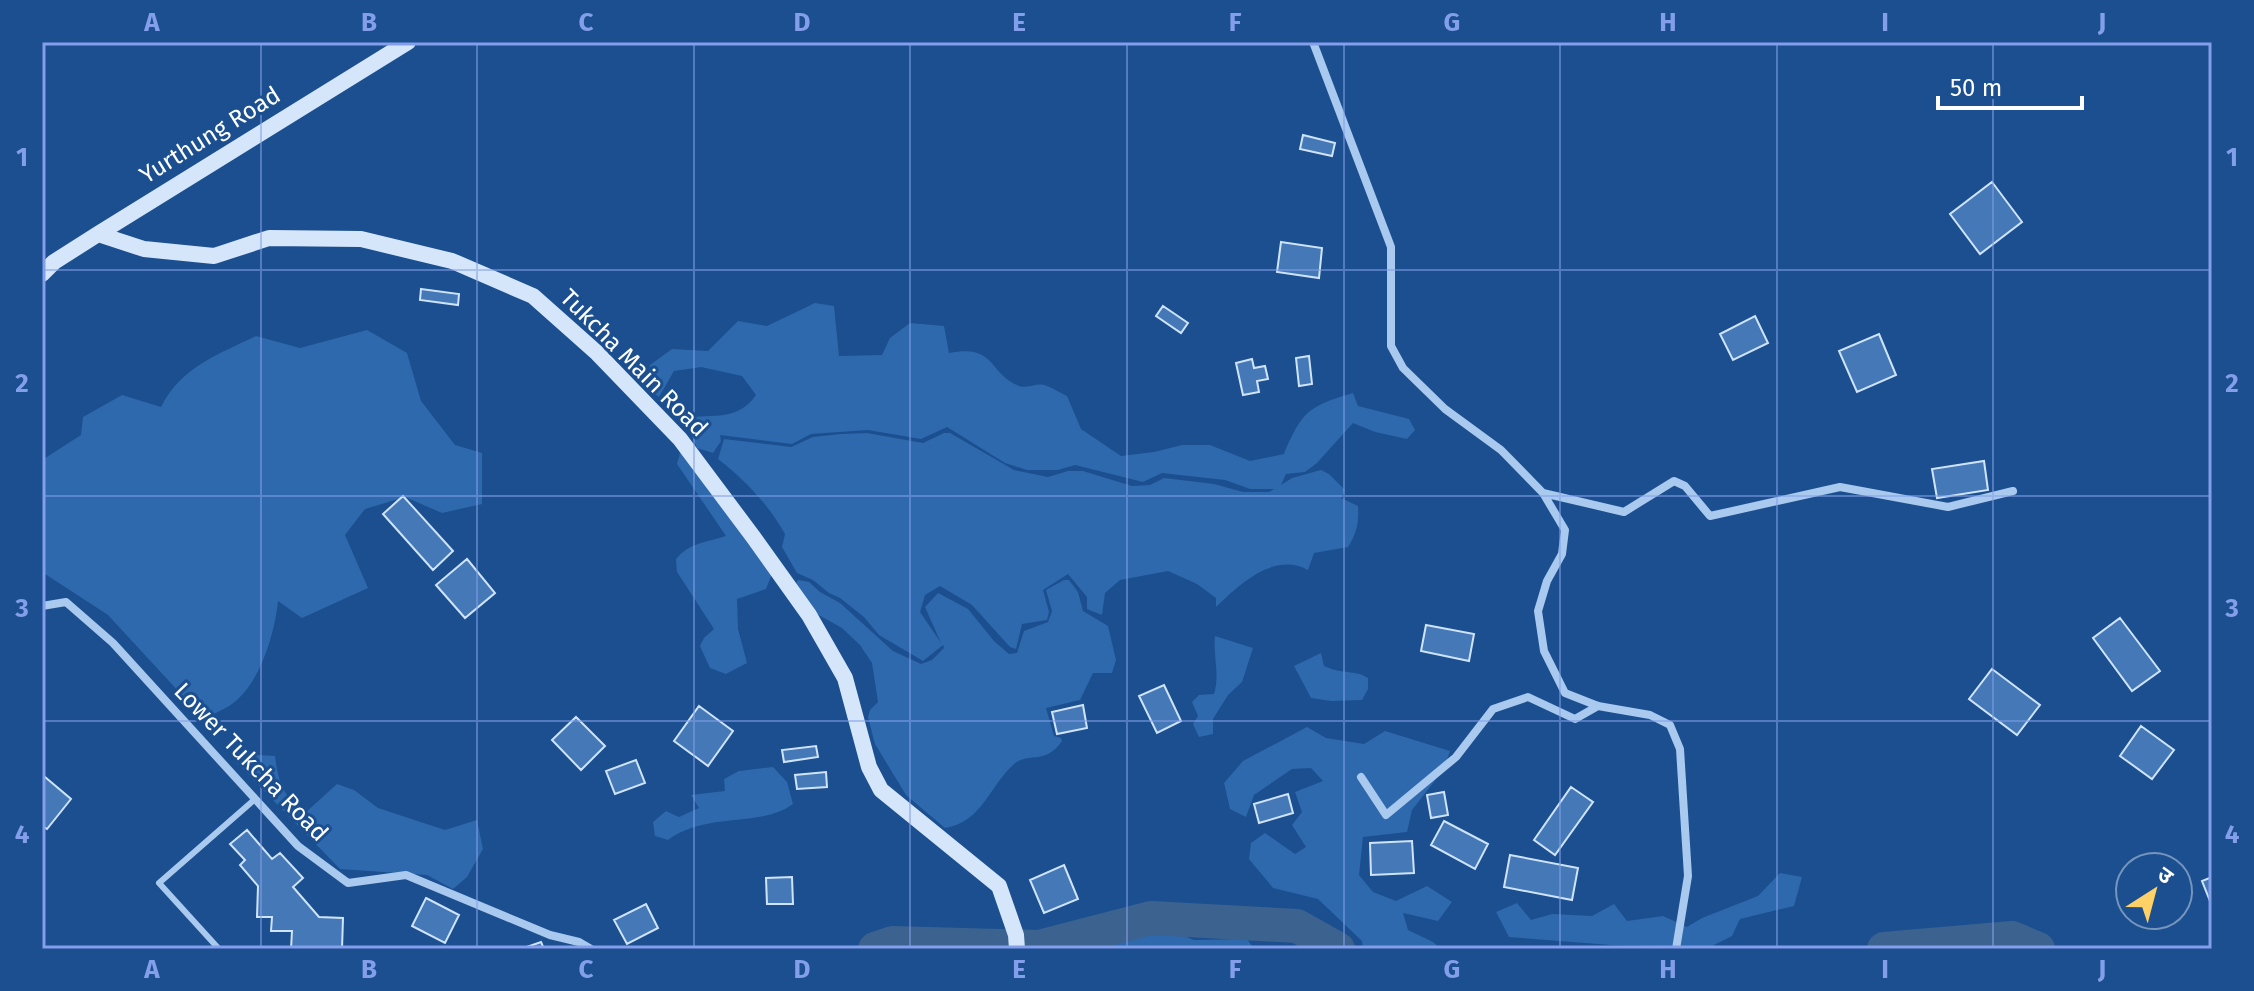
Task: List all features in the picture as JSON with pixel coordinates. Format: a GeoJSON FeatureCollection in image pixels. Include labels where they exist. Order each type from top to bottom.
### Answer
{"type":"FeatureCollection","features":[{"type":"Feature","properties":{"kind":"street","name":"Yurthung Road"},"geometry":{"type":"LineString","coordinates":[[42,274],[54,262],[98,234],[408,42]]}},
{"type":"Feature","properties":{"kind":"street"},"geometry":{"type":"LineString","coordinates":[[1313,42],[1391,247],[1391,346],[1403,368],[1445,409],[1501,450],[1543,493],[1565,530],[1562,554],[1547,581],[1538,611],[1544,651],[1565,693],[1598,706],[1650,715],[1670,725],[1680,749],[1688,876],[1677,946]]}},
{"type":"Feature","properties":{"kind":"street","name":"Tukcha Main Road"},"geometry":{"type":"LineString","coordinates":[[98,234],[144,249],[214,256],[269,238],[361,239],[452,261],[533,296],[596,352],[680,439],[809,615],[845,678],[869,767],[881,790],[999,886],[1016,942]]}},
{"type":"Feature","properties":{"kind":"street"},"geometry":{"type":"LineString","coordinates":[[1543,493],[1624,512],[1674,481],[1685,486],[1710,516],[1840,487],[1948,507],[2013,491]]}},
{"type":"Feature","properties":{"kind":"street","name":"Lower Tukcha Road"},"geometry":{"type":"LineString","coordinates":[[42,606],[66,602],[113,643],[298,846],[348,883],[406,875],[591,949]]}},
{"type":"Feature","properties":{"kind":"street"},"geometry":{"type":"LineString","coordinates":[[1361,777],[1386,815],[1456,757],[1493,709],[1528,697],[1575,719],[1598,706]]}},
{"type":"Feature","properties":{"kind":"lane"},"geometry":{"type":"LineString","coordinates":[[219,949],[159,883],[254,800]]}},
{"type":"Feature","properties":{"kind":"shaded area"},"geometry":{"type":"Polygon","coordinates":[[[815,303],[834,306],[839,356],[882,355],[890,338],[910,323],[944,326],[949,353],[976,353],[984,356],[1001,374],[1019,386],[1044,385],[1067,396],[1081,429],[1121,456],[1182,445],[1210,445],[1250,461],[1284,454],[1296,428],[1309,412],[1326,402],[1353,393],[1358,406],[1409,419],[1415,430],[1407,439],[1353,423],[1317,463],[1305,472],[1286,474],[1281,485],[1292,478],[1321,470],[1345,490],[1341,498],[1358,506],[1357,527],[1351,542],[1348,547],[1314,553],[1308,570],[1283,565],[1258,573],[1216,607],[1216,598],[1197,584],[1168,571],[1120,580],[1105,593],[1102,615],[1087,609],[1087,597],[1068,574],[1043,590],[1049,612],[1047,620],[1022,624],[1016,649],[1010,647],[972,605],[940,586],[925,595],[920,612],[941,643],[925,607],[938,593],[968,609],[1009,654],[1017,653],[1024,631],[1048,622],[1052,611],[1046,590],[1069,580],[1078,592],[1083,611],[1108,626],[1116,660],[1112,673],[1093,673],[1080,700],[1046,708],[1054,736],[1062,741],[1056,749],[1013,765],[968,819],[945,828],[906,795],[875,744],[868,717],[878,702],[872,663],[860,645],[842,628],[817,614],[795,585],[798,580],[809,582],[840,603],[893,651],[921,664],[932,660],[944,648],[943,645],[923,661],[879,635],[864,617],[840,598],[797,573],[782,547],[785,534],[771,513],[747,484],[718,459],[724,439],[791,447],[813,437],[841,434],[867,433],[923,443],[950,433],[1014,470],[1048,477],[1068,471],[1083,471],[1132,486],[1150,485],[1164,478],[1214,484],[1243,492],[1269,492],[1274,489],[1250,489],[1225,480],[1162,473],[1143,482],[1075,465],[1058,470],[1027,470],[1005,463],[947,427],[921,439],[868,430],[811,434],[792,444],[720,435],[721,441],[713,453],[697,448],[688,427],[692,417],[728,414],[749,403],[756,395],[742,376],[701,367],[674,371],[659,397],[647,388],[650,365],[672,349],[708,351],[738,321],[767,326],[815,303]]]}},
{"type":"Feature","properties":{"kind":"shaded area"},"geometry":{"type":"Polygon","coordinates":[[[367,330],[407,353],[421,401],[455,445],[482,453],[482,504],[442,513],[405,497],[365,509],[345,535],[368,588],[302,618],[278,601],[270,640],[253,680],[234,703],[204,719],[108,615],[42,572],[42,460],[81,435],[83,417],[122,395],[161,407],[169,393],[190,372],[214,356],[256,336],[300,348],[367,330]]]}},
{"type":"Feature","properties":{"kind":"shaded area"},"geometry":{"type":"Polygon","coordinates":[[[680,453],[689,458],[772,574],[766,589],[737,599],[738,629],[747,663],[726,674],[710,668],[700,646],[714,629],[677,572],[676,559],[693,546],[726,536],[677,464],[680,453]]]}},
{"type":"Feature","properties":{"kind":"shaded area"},"geometry":{"type":"Polygon","coordinates":[[[1215,636],[1253,648],[1242,682],[1228,695],[1213,719],[1213,734],[1199,737],[1193,724],[1198,716],[1192,702],[1199,695],[1214,694],[1215,636]]]}},
{"type":"Feature","properties":{"kind":"shaded area"},"geometry":{"type":"Polygon","coordinates":[[[1321,653],[1324,666],[1368,678],[1368,689],[1362,700],[1311,698],[1294,666],[1321,653]]]}},
{"type":"Feature","properties":{"kind":"shaded area"},"geometry":{"type":"Polygon","coordinates":[[[1307,727],[1326,738],[1364,744],[1385,731],[1450,751],[1444,769],[1412,810],[1407,832],[1363,837],[1359,875],[1373,892],[1396,901],[1427,886],[1452,902],[1438,921],[1403,913],[1408,930],[1441,949],[1363,949],[1362,941],[1318,899],[1273,888],[1249,859],[1251,843],[1265,833],[1295,854],[1306,847],[1292,825],[1302,812],[1295,792],[1323,781],[1311,768],[1292,769],[1254,795],[1246,817],[1230,809],[1224,783],[1243,761],[1307,727]]]}},
{"type":"Feature","properties":{"kind":"shaded area"},"geometry":{"type":"Polygon","coordinates":[[[244,754],[275,756],[283,788],[305,813],[337,784],[354,790],[378,808],[445,830],[477,820],[483,849],[467,877],[453,889],[427,875],[340,869],[236,762],[244,754]]]}},
{"type":"Feature","properties":{"kind":"shaded area"},"geometry":{"type":"Polygon","coordinates":[[[773,767],[787,782],[793,804],[765,816],[699,826],[668,840],[655,836],[653,822],[666,811],[679,817],[699,808],[691,795],[725,791],[724,779],[739,771],[773,767]]]}},
{"type":"Feature","properties":{"kind":"shaded area"},"geometry":{"type":"Polygon","coordinates":[[[1780,873],[1802,877],[1794,906],[1740,919],[1732,936],[1710,947],[1611,945],[1509,937],[1496,912],[1517,903],[1531,920],[1552,914],[1592,916],[1614,904],[1627,921],[1663,916],[1687,927],[1758,896],[1780,873]]]}},
{"type":"Feature","properties":{"kind":"shaded area"},"geometry":{"type":"Polygon","coordinates":[[[1167,929],[1194,940],[1247,939],[1254,949],[1061,949],[1112,936],[1167,929]]]}},
{"type":"Feature","properties":{"kind":"building"},"geometry":{"type":"Polygon","coordinates":[[[1303,135],[1335,143],[1332,156],[1300,149],[1303,135]]]}},
{"type":"Feature","properties":{"kind":"building"},"geometry":{"type":"Polygon","coordinates":[[[1992,182],[2022,222],[1980,254],[1950,214],[1992,182]]]}},
{"type":"Feature","properties":{"kind":"building"},"geometry":{"type":"Polygon","coordinates":[[[1281,242],[1322,248],[1319,278],[1277,272],[1281,242]]]}},
{"type":"Feature","properties":{"kind":"building"},"geometry":{"type":"Polygon","coordinates":[[[421,289],[459,294],[458,305],[420,300],[421,289]]]}},
{"type":"Feature","properties":{"kind":"building"},"geometry":{"type":"Polygon","coordinates":[[[1163,306],[1188,323],[1181,333],[1156,316],[1163,306]]]}},
{"type":"Feature","properties":{"kind":"building"},"geometry":{"type":"Polygon","coordinates":[[[1755,316],[1768,343],[1733,360],[1720,334],[1755,316]]]}},
{"type":"Feature","properties":{"kind":"building"},"geometry":{"type":"Polygon","coordinates":[[[1879,334],[1896,375],[1857,392],[1839,351],[1879,334]]]}},
{"type":"Feature","properties":{"kind":"building"},"geometry":{"type":"Polygon","coordinates":[[[1309,356],[1312,384],[1299,386],[1296,358],[1309,356]]]}},
{"type":"Feature","properties":{"kind":"building"},"geometry":{"type":"Polygon","coordinates":[[[1252,359],[1254,368],[1265,366],[1268,379],[1257,381],[1259,392],[1243,395],[1236,363],[1252,359]]]}},
{"type":"Feature","properties":{"kind":"building"},"geometry":{"type":"Polygon","coordinates":[[[1984,461],[1988,490],[1937,498],[1932,469],[1984,461]]]}},
{"type":"Feature","properties":{"kind":"building"},"geometry":{"type":"Polygon","coordinates":[[[403,496],[453,551],[433,570],[383,514],[403,496]]]}},
{"type":"Feature","properties":{"kind":"building"},"geometry":{"type":"Polygon","coordinates":[[[467,559],[495,593],[465,618],[436,585],[467,559]]]}},
{"type":"Feature","properties":{"kind":"building"},"geometry":{"type":"Polygon","coordinates":[[[2120,618],[2160,671],[2132,691],[2093,638],[2120,618]]]}},
{"type":"Feature","properties":{"kind":"building"},"geometry":{"type":"Polygon","coordinates":[[[1426,625],[1474,634],[1469,661],[1421,651],[1426,625]]]}},
{"type":"Feature","properties":{"kind":"building"},"geometry":{"type":"Polygon","coordinates":[[[1992,669],[2040,705],[2017,735],[1969,699],[1992,669]]]}},
{"type":"Feature","properties":{"kind":"building"},"geometry":{"type":"Polygon","coordinates":[[[1164,685],[1181,721],[1157,733],[1139,696],[1164,685]]]}},
{"type":"Feature","properties":{"kind":"building"},"geometry":{"type":"Polygon","coordinates":[[[1083,705],[1087,728],[1057,734],[1052,712],[1083,705]]]}},
{"type":"Feature","properties":{"kind":"building"},"geometry":{"type":"Polygon","coordinates":[[[699,706],[733,731],[708,766],[674,741],[699,706]]]}},
{"type":"Feature","properties":{"kind":"building"},"geometry":{"type":"Polygon","coordinates":[[[576,717],[605,746],[581,770],[552,740],[576,717]]]}},
{"type":"Feature","properties":{"kind":"building"},"geometry":{"type":"Polygon","coordinates":[[[2141,726],[2174,750],[2152,779],[2120,756],[2141,726]]]}},
{"type":"Feature","properties":{"kind":"building"},"geometry":{"type":"Polygon","coordinates":[[[816,746],[818,757],[784,762],[782,750],[816,746]]]}},
{"type":"Feature","properties":{"kind":"building"},"geometry":{"type":"Polygon","coordinates":[[[636,760],[645,783],[615,794],[606,771],[636,760]]]}},
{"type":"Feature","properties":{"kind":"building"},"geometry":{"type":"Polygon","coordinates":[[[826,772],[827,787],[797,789],[795,775],[826,772]]]}},
{"type":"Feature","properties":{"kind":"building"},"geometry":{"type":"Polygon","coordinates":[[[45,777],[71,799],[47,829],[42,826],[42,781],[45,777]]]}},
{"type":"Feature","properties":{"kind":"building"},"geometry":{"type":"Polygon","coordinates":[[[1571,787],[1593,802],[1555,855],[1534,840],[1571,787]]]}},
{"type":"Feature","properties":{"kind":"building"},"geometry":{"type":"Polygon","coordinates":[[[1444,792],[1448,815],[1431,818],[1427,795],[1444,792]]]}},
{"type":"Feature","properties":{"kind":"building"},"geometry":{"type":"Polygon","coordinates":[[[1288,794],[1293,813],[1259,823],[1254,804],[1288,794]]]}},
{"type":"Feature","properties":{"kind":"building"},"geometry":{"type":"Polygon","coordinates":[[[1444,821],[1488,844],[1475,869],[1431,845],[1444,821]]]}},
{"type":"Feature","properties":{"kind":"building"},"geometry":{"type":"Polygon","coordinates":[[[247,830],[272,859],[280,853],[303,878],[293,887],[319,917],[343,918],[342,949],[291,949],[292,931],[271,931],[272,917],[257,917],[258,886],[240,865],[245,860],[230,844],[247,830]]]}},
{"type":"Feature","properties":{"kind":"building"},"geometry":{"type":"Polygon","coordinates":[[[1412,841],[1414,873],[1371,875],[1370,843],[1412,841]]]}},
{"type":"Feature","properties":{"kind":"building"},"geometry":{"type":"Polygon","coordinates":[[[1510,855],[1578,868],[1572,900],[1504,887],[1510,855]]]}},
{"type":"Feature","properties":{"kind":"building"},"geometry":{"type":"Polygon","coordinates":[[[1064,865],[1078,899],[1044,913],[1030,880],[1064,865]]]}},
{"type":"Feature","properties":{"kind":"building"},"geometry":{"type":"Polygon","coordinates":[[[792,877],[793,904],[767,904],[766,878],[792,877]]]}},
{"type":"Feature","properties":{"kind":"building"},"geometry":{"type":"Polygon","coordinates":[[[2212,877],[2212,906],[2202,881],[2212,877]]]}},
{"type":"Feature","properties":{"kind":"building"},"geometry":{"type":"Polygon","coordinates":[[[426,898],[459,915],[445,943],[412,926],[426,898]]]}},
{"type":"Feature","properties":{"kind":"building"},"geometry":{"type":"Polygon","coordinates":[[[646,904],[658,928],[627,944],[614,920],[646,904]]]}},
{"type":"Feature","properties":{"kind":"building"},"geometry":{"type":"Polygon","coordinates":[[[541,942],[544,949],[521,949],[541,942]]]}},
{"type":"Feature","properties":{"kind":"waterway"},"geometry":{"type":"LineString","coordinates":[[875,949],[893,943],[1039,947],[1151,918],[1297,926],[1338,949]]}},
{"type":"Feature","properties":{"kind":"waterway"},"geometry":{"type":"LineString","coordinates":[[1884,949],[2012,938],[2038,949]]}}]}
